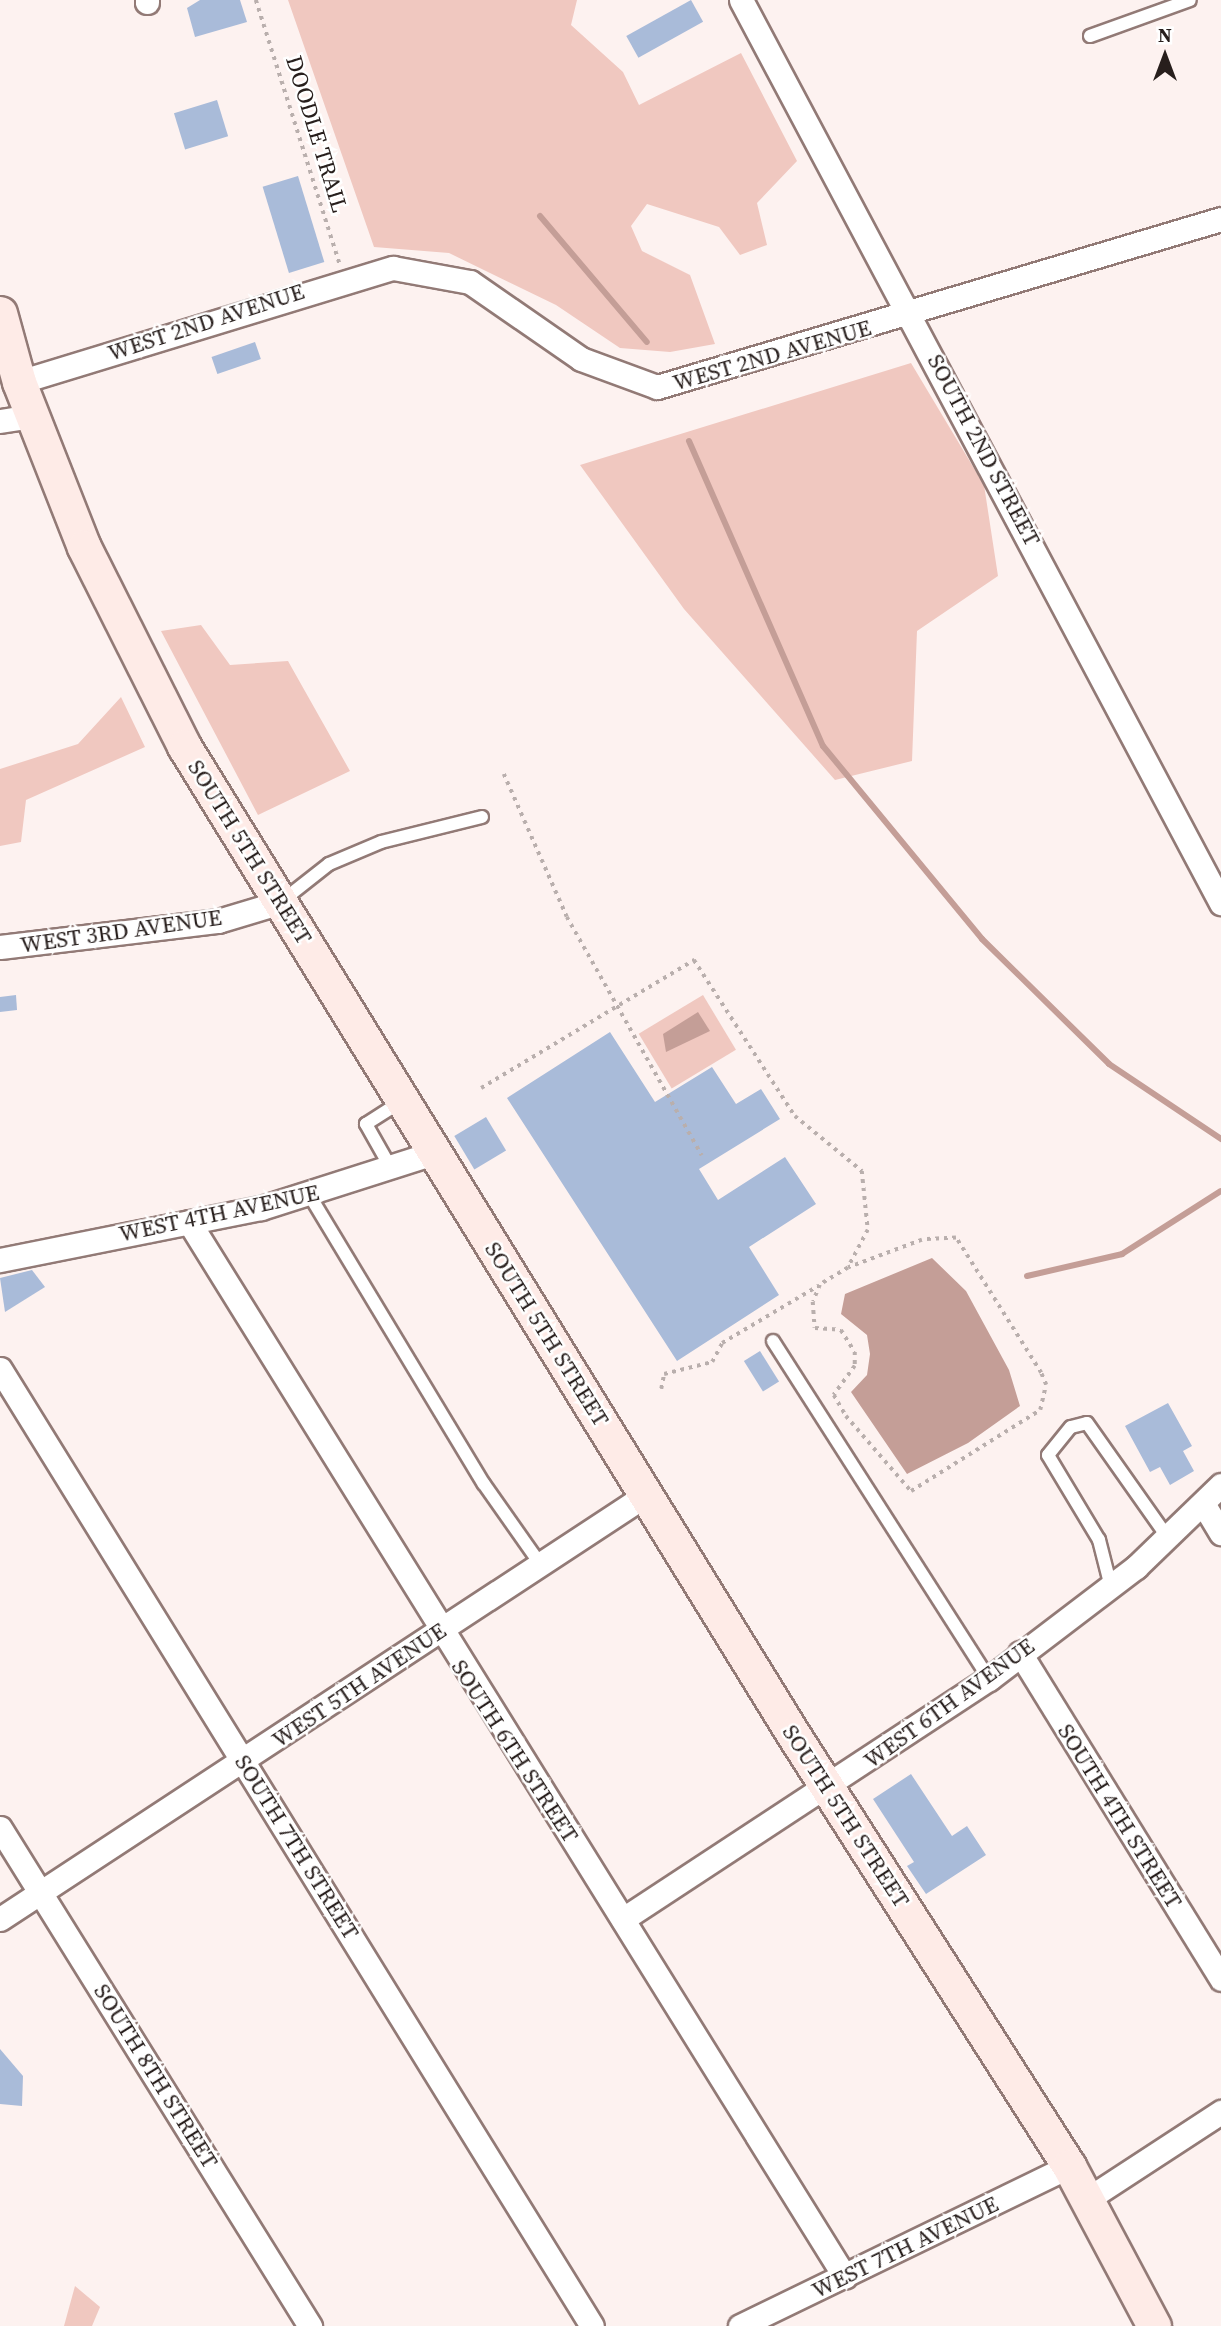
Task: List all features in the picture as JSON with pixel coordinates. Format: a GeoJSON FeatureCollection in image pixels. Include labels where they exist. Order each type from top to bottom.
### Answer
{"type":"FeatureCollection","features":[{"type":"Feature","properties":{"kind":"street","name":"SOUTH 2ND STREET"},"geometry":{"type":"LineString","coordinates":[[741,0],[911,314],[1221,903]]}},
{"type":"Feature","properties":{"kind":"street","name":"WEST 2ND AVENUE"},"geometry":{"type":"LineString","coordinates":[[19,382],[344,278],[393,268],[470,282],[581,359],[657,387],[911,314],[1221,219]]}},
{"type":"Feature","properties":{"kind":"street","name":"SOUTH 5TH STREET"},"geometry":{"type":"LineString","coordinates":[[0,313],[19,382],[84,547],[146,676],[433,1153],[828,1788],[1089,2198],[1154,2326]]}},
{"type":"Feature","properties":{"kind":"street"},"geometry":{"type":"LineString","coordinates":[[0,421],[33,416]]}},
{"type":"Feature","properties":{"kind":"street","name":"WEST 3RD AVENUE"},"geometry":{"type":"LineString","coordinates":[[0,947],[218,921],[281,902]]}},
{"type":"Feature","properties":{"kind":"street","name":"WEST 4TH AVENUE"},"geometry":{"type":"LineString","coordinates":[[0,1260],[310,1196],[392,1170],[433,1153]]}},
{"type":"Feature","properties":{"kind":"street","name":"SOUTH 6TH STREET"},"geometry":{"type":"LineString","coordinates":[[189,1222],[439,1631],[623,1919],[845,2277]]}},
{"type":"Feature","properties":{"kind":"street","name":"SOUTH 7TH STREET"},"geometry":{"type":"LineString","coordinates":[[0,1369],[592,2326]]}},
{"type":"Feature","properties":{"kind":"street","name":"WEST 6TH AVENUE"},"geometry":{"type":"LineString","coordinates":[[623,1919],[828,1788],[989,1679],[1111,1587],[1204,1505],[1221,1485]]}},
{"type":"Feature","properties":{"kind":"street","name":"WEST 5TH AVENUE"},"geometry":{"type":"LineString","coordinates":[[0,1919],[647,1494]]}},
{"type":"Feature","properties":{"kind":"street"},"geometry":{"type":"LineString","coordinates":[[1204,1505],[1221,1533]]}},
{"type":"Feature","properties":{"kind":"street","name":"SOUTH 4TH STREET"},"geometry":{"type":"LineString","coordinates":[[1020,1653],[1221,1979]]}},
{"type":"Feature","properties":{"kind":"street","name":"SOUTH 8TH STREET"},"geometry":{"type":"LineString","coordinates":[[0,1828],[310,2326]]}},
{"type":"Feature","properties":{"kind":"street"},"geometry":{"type":"LineString","coordinates":[[1089,2198],[1221,2112]]}},
{"type":"Feature","properties":{"kind":"street","name":"WEST 7TH AVENUE"},"geometry":{"type":"LineString","coordinates":[[740,2326],[1069,2166]]}},
{"type":"Feature","properties":{"kind":"lane"},"geometry":{"type":"LineString","coordinates":[[1090,36],[1190,0]]}},
{"type":"Feature","properties":{"kind":"lane"},"geometry":{"type":"LineString","coordinates":[[281,902],[329,864],[360,850],[482,817]]}},
{"type":"Feature","properties":{"kind":"lane"},"geometry":{"type":"LineString","coordinates":[[392,1170],[366,1124],[402,1101]]}},
{"type":"Feature","properties":{"kind":"lane"},"geometry":{"type":"LineString","coordinates":[[310,1196],[484,1484],[541,1565]]}},
{"type":"Feature","properties":{"kind":"lane"},"geometry":{"type":"LineString","coordinates":[[773,1341],[989,1679]]}},
{"type":"Feature","properties":{"kind":"lane"},"geometry":{"type":"LineString","coordinates":[[1111,1587],[1099,1540],[1048,1455],[1071,1427],[1087,1423],[1168,1538]]}},
{"type":"Feature","properties":{"kind":"path","name":"DOODLE TRAIL"},"geometry":{"type":"LineString","coordinates":[[256,0],[344,278]]}},
{"type":"Feature","properties":{"kind":"path"},"geometry":{"type":"LineString","coordinates":[[504,774],[567,917],[702,1156]]}},
{"type":"Feature","properties":{"kind":"path"},"geometry":{"type":"LineString","coordinates":[[481,1088],[694,960],[795,1116],[862,1171],[870,1216],[848,1268]]}},
{"type":"Feature","properties":{"kind":"path"},"geometry":{"type":"LineString","coordinates":[[661,1389],[664,1374],[712,1362],[722,1343],[848,1268],[922,1240],[956,1238],[1041,1373],[1046,1385],[1040,1410],[911,1491],[834,1395],[855,1366],[855,1352],[841,1330],[815,1328],[813,1302],[820,1285]]}},
{"type":"Feature","properties":{"kind":"shaded area"},"geometry":{"type":"Polygon","coordinates":[[[288,0],[577,0],[571,25],[623,72],[639,105],[741,53],[797,161],[757,203],[767,245],[740,255],[719,227],[647,204],[631,226],[642,251],[690,275],[715,344],[670,352],[620,348],[556,305],[449,253],[374,247],[288,0]]]}},
{"type":"Feature","properties":{"kind":"shaded area"},"geometry":{"type":"Polygon","coordinates":[[[911,363],[984,485],[998,576],[917,631],[912,761],[835,780],[684,609],[580,465],[911,363]]]}},
{"type":"Feature","properties":{"kind":"shaded area"},"geometry":{"type":"Polygon","coordinates":[[[201,625],[230,665],[288,661],[350,771],[258,815],[161,631],[201,625]]]}},
{"type":"Feature","properties":{"kind":"shaded area"},"geometry":{"type":"Polygon","coordinates":[[[121,697],[145,747],[26,800],[21,842],[0,846],[0,769],[78,744],[121,697]]]}},
{"type":"Feature","properties":{"kind":"shaded area"},"geometry":{"type":"Polygon","coordinates":[[[703,995],[736,1050],[672,1088],[639,1034],[703,995]]]}},
{"type":"Feature","properties":{"kind":"shaded area"},"geometry":{"type":"Polygon","coordinates":[[[698,1012],[710,1031],[666,1052],[663,1034],[698,1012]]]}},
{"type":"Feature","properties":{"kind":"shaded area"},"geometry":{"type":"Polygon","coordinates":[[[932,1258],[966,1291],[1009,1370],[1020,1406],[968,1443],[907,1474],[851,1392],[867,1375],[870,1354],[867,1335],[841,1314],[845,1294],[932,1258]]]}},
{"type":"Feature","properties":{"kind":"shaded area"},"geometry":{"type":"Polygon","coordinates":[[[75,2286],[100,2307],[92,2326],[64,2326],[75,2286]]]}},
{"type":"Feature","properties":{"kind":"building"},"geometry":{"type":"Polygon","coordinates":[[[200,0],[240,0],[247,22],[195,37],[187,8],[200,0]]]}},
{"type":"Feature","properties":{"kind":"building"},"geometry":{"type":"Polygon","coordinates":[[[691,0],[703,22],[638,58],[626,36],[691,0]]]}},
{"type":"Feature","properties":{"kind":"building"},"geometry":{"type":"Polygon","coordinates":[[[217,100],[228,136],[185,149],[174,113],[217,100]]]}},
{"type":"Feature","properties":{"kind":"building"},"geometry":{"type":"Polygon","coordinates":[[[298,176],[324,262],[289,273],[263,187],[298,176]]]}},
{"type":"Feature","properties":{"kind":"building"},"geometry":{"type":"Polygon","coordinates":[[[255,342],[261,359],[217,374],[212,357],[255,342]]]}},
{"type":"Feature","properties":{"kind":"building"},"geometry":{"type":"Polygon","coordinates":[[[16,995],[17,1010],[0,1012],[0,997],[16,995]]]}},
{"type":"Feature","properties":{"kind":"building"},"geometry":{"type":"Polygon","coordinates":[[[610,1032],[655,1102],[712,1067],[736,1104],[761,1089],[780,1119],[699,1169],[718,1200],[785,1157],[816,1204],[749,1247],[779,1295],[677,1361],[507,1098],[610,1032]]]}},
{"type":"Feature","properties":{"kind":"building"},"geometry":{"type":"Polygon","coordinates":[[[486,1117],[506,1150],[474,1169],[454,1136],[486,1117]]]}},
{"type":"Feature","properties":{"kind":"building"},"geometry":{"type":"Polygon","coordinates":[[[32,1270],[45,1287],[5,1312],[0,1278],[32,1270]]]}},
{"type":"Feature","properties":{"kind":"building"},"geometry":{"type":"Polygon","coordinates":[[[760,1351],[779,1382],[763,1392],[744,1361],[760,1351]]]}},
{"type":"Feature","properties":{"kind":"building"},"geometry":{"type":"Polygon","coordinates":[[[1168,1403],[1192,1446],[1183,1451],[1194,1471],[1170,1485],[1160,1467],[1150,1472],[1125,1426],[1168,1403]]]}},
{"type":"Feature","properties":{"kind":"building"},"geometry":{"type":"Polygon","coordinates":[[[911,1774],[952,1836],[967,1826],[986,1855],[926,1894],[907,1866],[914,1862],[873,1799],[911,1774]]]}},
{"type":"Feature","properties":{"kind":"building"},"geometry":{"type":"Polygon","coordinates":[[[0,2049],[23,2076],[22,2106],[0,2104],[0,2049]]]}},
{"type":"Feature","properties":{"kind":"waterway"},"geometry":{"type":"LineString","coordinates":[[540,216],[647,342]]}},
{"type":"Feature","properties":{"kind":"waterway"},"geometry":{"type":"LineString","coordinates":[[689,441],[823,746],[982,939],[1109,1064],[1221,1139]]}},
{"type":"Feature","properties":{"kind":"waterway"},"geometry":{"type":"LineString","coordinates":[[1027,1276],[1122,1254],[1221,1191]]}}]}
